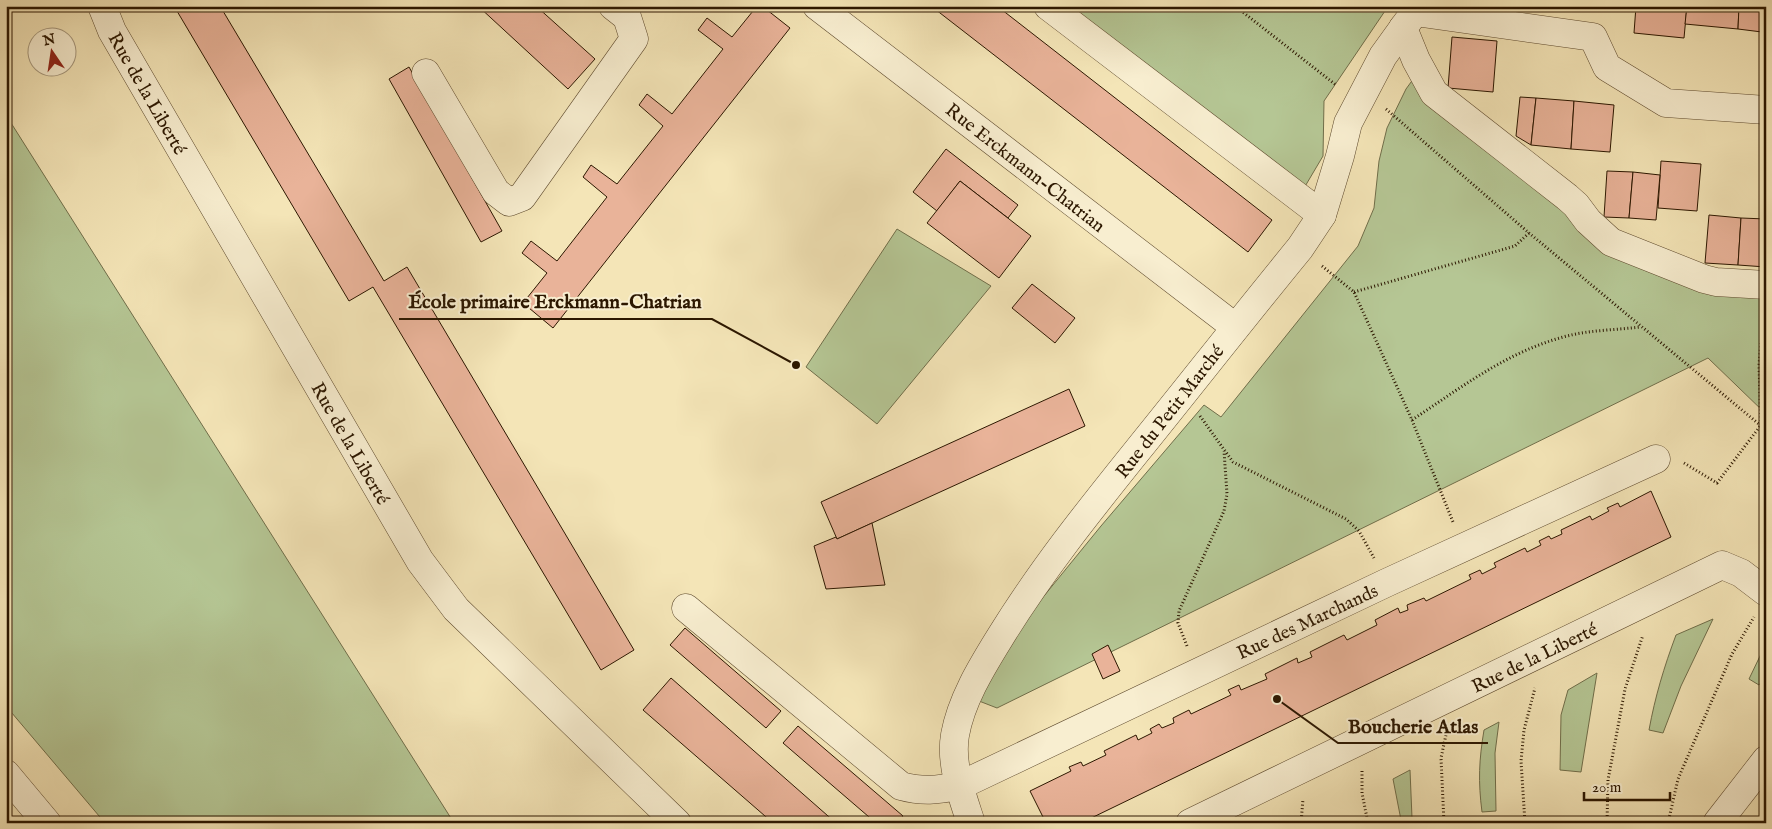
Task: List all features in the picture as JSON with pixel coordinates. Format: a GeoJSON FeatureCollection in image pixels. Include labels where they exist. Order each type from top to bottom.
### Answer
{"type":"FeatureCollection","features":[{"type":"Feature","properties":{"kind":"street","name":"Rue de la Liberté"},"geometry":{"type":"LineString","coordinates":[[102,6],[112,31],[420,561],[456,609],[677,823]]}},
{"type":"Feature","properties":{"kind":"street"},"geometry":{"type":"LineString","coordinates":[[426,73],[496,192],[509,202],[522,197],[634,39],[628,17],[613,6]]}},
{"type":"Feature","properties":{"kind":"street","name":"Rue Erckmann-Chatrian"},"geometry":{"type":"LineString","coordinates":[[817,6],[1235,327]]}},
{"type":"Feature","properties":{"kind":"street"},"geometry":{"type":"LineString","coordinates":[[1048,6],[1322,215]]}},
{"type":"Feature","properties":{"kind":"street"},"geometry":{"type":"LineString","coordinates":[[1766,110],[1666,103],[1607,67],[1593,37],[1412,15],[1416,60],[1434,93],[1567,197],[1593,226],[1611,242],[1704,279],[1716,282],[1766,285]]}},
{"type":"Feature","properties":{"kind":"street","name":"Rue du Petit Marché"},"geometry":{"type":"LineString","coordinates":[[971,823],[959,786],[953,753],[960,715],[984,663],[1025,597],[1071,534],[1300,248],[1322,215],[1348,123],[1383,56],[1412,15]]}},
{"type":"Feature","properties":{"kind":"street","name":"Rue des Marchands"},"geometry":{"type":"LineString","coordinates":[[686,608],[901,786],[918,790],[937,790],[959,786],[1386,583],[1656,459]]}},
{"type":"Feature","properties":{"kind":"street","name":"Rue de la Liberté"},"geometry":{"type":"LineString","coordinates":[[1190,823],[1722,565],[1741,573],[1761,602]]}},
{"type":"Feature","properties":{"kind":"street"},"geometry":{"type":"LineString","coordinates":[[1717,823],[1766,760]]}},
{"type":"Feature","properties":{"kind":"street"},"geometry":{"type":"LineString","coordinates":[[6,774],[46,823]]}},
{"type":"Feature","properties":{"kind":"path"},"geometry":{"type":"LineString","coordinates":[[1235,6],[1362,96],[1766,430]]}},
{"type":"Feature","properties":{"kind":"path"},"geometry":{"type":"LineString","coordinates":[[1354,292],[1514,246],[1529,233]]}},
{"type":"Feature","properties":{"kind":"path"},"geometry":{"type":"LineString","coordinates":[[1300,248],[1354,292],[1412,420],[1464,548]]}},
{"type":"Feature","properties":{"kind":"path"},"geometry":{"type":"LineString","coordinates":[[1656,459],[1674,459],[1717,483],[1761,425],[1759,365],[1766,317]]}},
{"type":"Feature","properties":{"kind":"path"},"geometry":{"type":"LineString","coordinates":[[1412,420],[1492,367],[1518,353],[1569,336],[1640,327]]}},
{"type":"Feature","properties":{"kind":"path"},"geometry":{"type":"LineString","coordinates":[[1186,391],[1206,427],[1233,462],[1346,519],[1359,531],[1386,583]]}},
{"type":"Feature","properties":{"kind":"path"},"geometry":{"type":"LineString","coordinates":[[1198,672],[1178,623],[1179,611],[1224,511],[1227,478],[1223,449]]}},
{"type":"Feature","properties":{"kind":"path"},"geometry":{"type":"LineString","coordinates":[[1668,823],[1678,779],[1732,654],[1761,602]]}},
{"type":"Feature","properties":{"kind":"path"},"geometry":{"type":"LineString","coordinates":[[1607,823],[1608,780],[1625,689],[1645,629]]}},
{"type":"Feature","properties":{"kind":"path"},"geometry":{"type":"LineString","coordinates":[[1525,823],[1521,762],[1524,730],[1536,684]]}},
{"type":"Feature","properties":{"kind":"path"},"geometry":{"type":"LineString","coordinates":[[1444,823],[1440,758],[1447,729]]}},
{"type":"Feature","properties":{"kind":"path"},"geometry":{"type":"LineString","coordinates":[[1362,768],[1362,793],[1368,823]]}},
{"type":"Feature","properties":{"kind":"green space"},"geometry":{"type":"Polygon","coordinates":[[[1044,6],[1385,6],[1387,8],[1324,101],[1323,156],[1294,205],[1044,6]]]}},
{"type":"Feature","properties":{"kind":"green space"},"geometry":{"type":"Polygon","coordinates":[[[1414,78],[1573,211],[1766,296],[1766,414],[1708,358],[997,708],[979,701],[1013,634],[1101,526],[1204,405],[1221,417],[1358,246],[1374,208],[1379,161],[1387,128],[1406,89],[1414,78]]]}},
{"type":"Feature","properties":{"kind":"green space"},"geometry":{"type":"Polygon","coordinates":[[[6,115],[454,823],[105,823],[6,706],[6,115]]]}},
{"type":"Feature","properties":{"kind":"green space"},"geometry":{"type":"Polygon","coordinates":[[[897,229],[991,286],[877,424],[806,367],[897,229]]]}},
{"type":"Feature","properties":{"kind":"green space"},"geometry":{"type":"Polygon","coordinates":[[[1713,619],[1681,686],[1663,733],[1649,730],[1660,682],[1676,635],[1713,619]]]}},
{"type":"Feature","properties":{"kind":"green space"},"geometry":{"type":"Polygon","coordinates":[[[1766,648],[1766,676],[1759,685],[1749,679],[1766,648]]]}},
{"type":"Feature","properties":{"kind":"green space"},"geometry":{"type":"Polygon","coordinates":[[[1597,673],[1581,772],[1560,770],[1561,715],[1568,690],[1597,673]]]}},
{"type":"Feature","properties":{"kind":"green space"},"geometry":{"type":"Polygon","coordinates":[[[1499,722],[1495,753],[1496,811],[1482,812],[1480,771],[1484,730],[1499,722]]]}},
{"type":"Feature","properties":{"kind":"green space"},"geometry":{"type":"Polygon","coordinates":[[[1410,770],[1412,818],[1401,820],[1393,779],[1410,770]]]}},
{"type":"Feature","properties":{"kind":"building"},"geometry":{"type":"Polygon","coordinates":[[[174,6],[220,6],[384,281],[407,267],[634,650],[601,670],[373,287],[349,301],[174,6]]]}},
{"type":"Feature","properties":{"kind":"building"},"geometry":{"type":"Polygon","coordinates":[[[478,6],[536,6],[595,59],[568,89],[478,6]]]}},
{"type":"Feature","properties":{"kind":"building"},"geometry":{"type":"Polygon","coordinates":[[[757,6],[762,6],[790,28],[553,328],[523,303],[547,273],[522,253],[531,241],[557,261],[607,197],[583,177],[591,165],[617,184],[663,126],[639,105],[647,94],[672,114],[723,49],[698,30],[707,18],[732,37],[757,6]]]}},
{"type":"Feature","properties":{"kind":"building"},"geometry":{"type":"Polygon","coordinates":[[[931,6],[997,6],[1272,220],[1248,252],[931,6]]]}},
{"type":"Feature","properties":{"kind":"building"},"geometry":{"type":"Polygon","coordinates":[[[1564,6],[1605,6],[1604,10],[1564,6]]]}},
{"type":"Feature","properties":{"kind":"building"},"geometry":{"type":"Polygon","coordinates":[[[1636,6],[1687,6],[1684,38],[1634,33],[1636,6]]]}},
{"type":"Feature","properties":{"kind":"building"},"geometry":{"type":"Polygon","coordinates":[[[1687,6],[1739,6],[1738,29],[1685,24],[1687,6]]]}},
{"type":"Feature","properties":{"kind":"building"},"geometry":{"type":"Polygon","coordinates":[[[1739,6],[1763,6],[1762,32],[1738,29],[1739,6]]]}},
{"type":"Feature","properties":{"kind":"building"},"geometry":{"type":"Polygon","coordinates":[[[1452,37],[1497,41],[1493,92],[1448,88],[1452,37]]]}},
{"type":"Feature","properties":{"kind":"building"},"geometry":{"type":"Polygon","coordinates":[[[409,67],[502,231],[481,242],[389,79],[409,67]]]}},
{"type":"Feature","properties":{"kind":"building"},"geometry":{"type":"Polygon","coordinates":[[[1520,97],[1536,98],[1531,145],[1516,136],[1520,97]]]}},
{"type":"Feature","properties":{"kind":"building"},"geometry":{"type":"Polygon","coordinates":[[[1536,98],[1574,101],[1571,149],[1531,145],[1536,98]]]}},
{"type":"Feature","properties":{"kind":"building"},"geometry":{"type":"Polygon","coordinates":[[[1574,101],[1614,105],[1610,152],[1571,149],[1574,101]]]}},
{"type":"Feature","properties":{"kind":"building"},"geometry":{"type":"Polygon","coordinates":[[[946,149],[1018,205],[1008,218],[960,181],[937,211],[913,192],[946,149]]]}},
{"type":"Feature","properties":{"kind":"building"},"geometry":{"type":"Polygon","coordinates":[[[1661,161],[1701,164],[1697,211],[1658,208],[1661,161]]]}},
{"type":"Feature","properties":{"kind":"building"},"geometry":{"type":"Polygon","coordinates":[[[1607,171],[1633,172],[1629,218],[1604,217],[1607,171]]]}},
{"type":"Feature","properties":{"kind":"building"},"geometry":{"type":"Polygon","coordinates":[[[1633,172],[1660,175],[1656,220],[1629,218],[1633,172]]]}},
{"type":"Feature","properties":{"kind":"building"},"geometry":{"type":"Polygon","coordinates":[[[960,181],[1031,236],[999,278],[927,223],[960,181]]]}},
{"type":"Feature","properties":{"kind":"building"},"geometry":{"type":"Polygon","coordinates":[[[1709,215],[1741,218],[1738,265],[1705,263],[1709,215]]]}},
{"type":"Feature","properties":{"kind":"building"},"geometry":{"type":"Polygon","coordinates":[[[1741,218],[1766,219],[1766,267],[1738,265],[1741,218]]]}},
{"type":"Feature","properties":{"kind":"building"},"geometry":{"type":"Polygon","coordinates":[[[1032,284],[1075,318],[1055,343],[1012,308],[1032,284]]]}},
{"type":"Feature","properties":{"kind":"building"},"geometry":{"type":"Polygon","coordinates":[[[1069,389],[1085,426],[837,539],[821,502],[1069,389]]]}},
{"type":"Feature","properties":{"kind":"building"},"geometry":{"type":"Polygon","coordinates":[[[1651,491],[1671,537],[1081,823],[1046,823],[1030,791],[1071,771],[1069,767],[1081,762],[1083,766],[1106,755],[1104,751],[1136,735],[1138,740],[1152,733],[1150,729],[1159,724],[1162,728],[1174,723],[1173,718],[1189,710],[1191,714],[1231,695],[1228,690],[1239,685],[1241,690],[1267,679],[1265,674],[1297,658],[1298,663],[1312,657],[1310,652],[1344,635],[1347,640],[1377,625],[1375,620],[1398,608],[1400,613],[1408,610],[1407,605],[1424,598],[1426,601],[1471,579],[1469,575],[1480,570],[1482,574],[1496,567],[1494,563],[1525,548],[1527,552],[1541,545],[1539,541],[1549,536],[1551,539],[1562,534],[1561,530],[1590,516],[1592,520],[1609,511],[1607,508],[1618,503],[1620,507],[1651,491]]]}},
{"type":"Feature","properties":{"kind":"building"},"geometry":{"type":"Polygon","coordinates":[[[872,523],[885,585],[826,589],[814,546],[836,537],[837,539],[872,523]]]}},
{"type":"Feature","properties":{"kind":"building"},"geometry":{"type":"Polygon","coordinates":[[[685,628],[781,711],[766,728],[670,645],[685,628]]]}},
{"type":"Feature","properties":{"kind":"building"},"geometry":{"type":"Polygon","coordinates":[[[1108,645],[1120,671],[1103,679],[1092,654],[1108,645]]]}},
{"type":"Feature","properties":{"kind":"building"},"geometry":{"type":"Polygon","coordinates":[[[671,678],[836,823],[773,823],[643,710],[671,678]]]}},
{"type":"Feature","properties":{"kind":"building"},"geometry":{"type":"Polygon","coordinates":[[[798,726],[903,816],[897,823],[876,823],[783,743],[798,726]]]}},
{"type":"Feature","properties":{"kind":"place","name":"École primaire Erckmann-Chatrian"},"geometry":{"type":"Point","coordinates":[796,365]}},
{"type":"Feature","properties":{"kind":"place","name":"Boucherie Atlas"},"geometry":{"type":"Point","coordinates":[1277,699]}}]}
